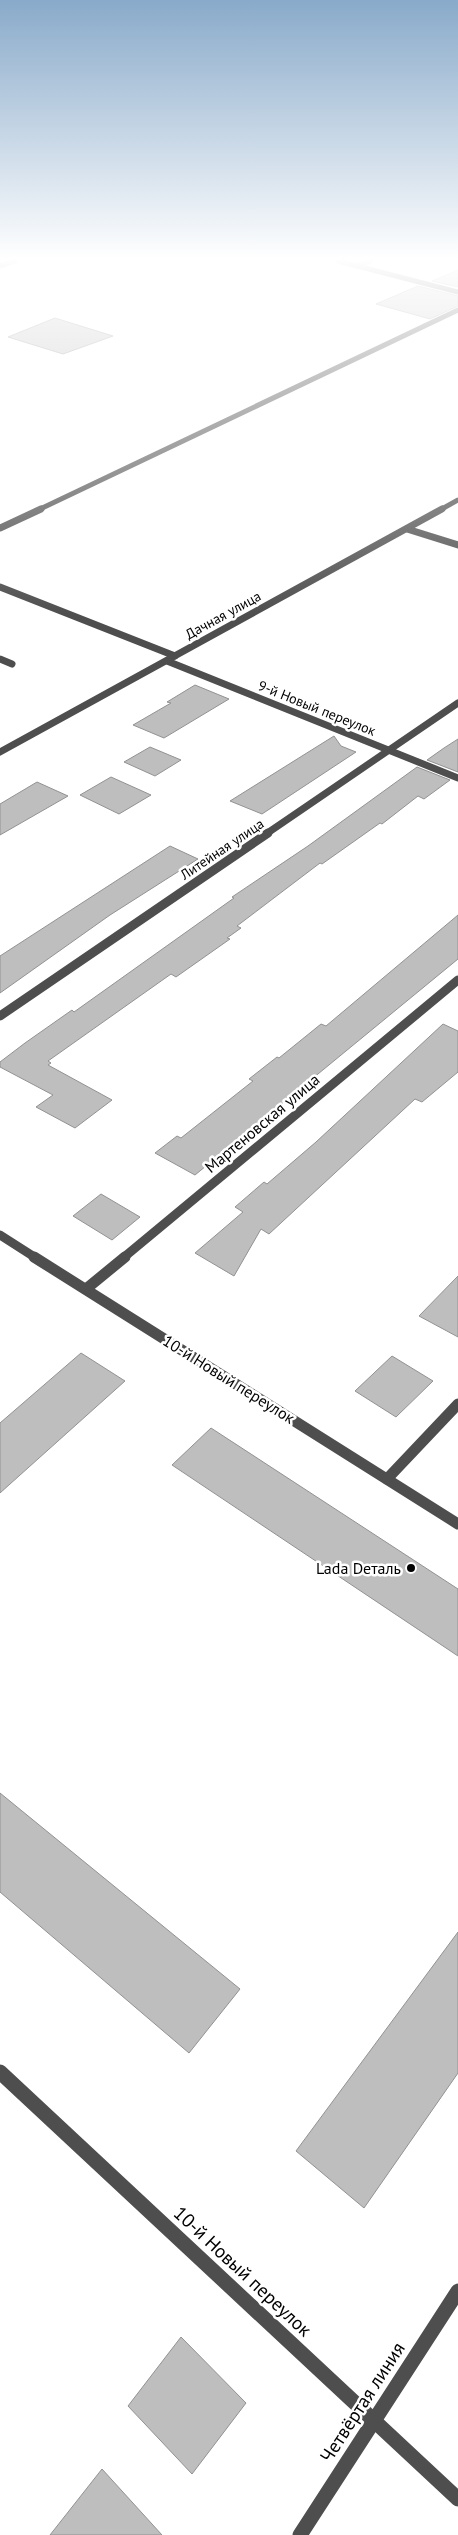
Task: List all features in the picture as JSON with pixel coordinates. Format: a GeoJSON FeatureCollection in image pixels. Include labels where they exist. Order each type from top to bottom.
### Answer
{"type":"FeatureCollection","features":[{"type":"Feature","properties":{"kind":"street"},"geometry":{"type":"LineString","coordinates":[[0,528],[312,379]]}},
{"type":"Feature","properties":{"kind":"street","name":"Дачная улица"},"geometry":{"type":"LineString","coordinates":[[0,752],[458,500]]}},
{"type":"Feature","properties":{"kind":"street"},"geometry":{"type":"LineString","coordinates":[[407,528],[458,546]]}},
{"type":"Feature","properties":{"kind":"street"},"geometry":{"type":"LineString","coordinates":[[0,587],[175,656]]}},
{"type":"Feature","properties":{"kind":"street"},"geometry":{"type":"LineString","coordinates":[[0,659],[12,664]]}},
{"type":"Feature","properties":{"kind":"street","name":"9-й Новый переулок"},"geometry":{"type":"LineString","coordinates":[[167,661],[458,778]]}},
{"type":"Feature","properties":{"kind":"street","name":"Литейная улица"},"geometry":{"type":"LineString","coordinates":[[0,1016],[458,703]]}},
{"type":"Feature","properties":{"kind":"street","name":"Мартеновская улица"},"geometry":{"type":"LineString","coordinates":[[86,1289],[458,980]]}},
{"type":"Feature","properties":{"kind":"street","name":"10-й Новый переулок"},"geometry":{"type":"LineString","coordinates":[[0,1235],[458,1524]]}},
{"type":"Feature","properties":{"kind":"street"},"geometry":{"type":"LineString","coordinates":[[387,1479],[458,1404]]}},
{"type":"Feature","properties":{"kind":"street","name":"10-й Новый переулок"},"geometry":{"type":"LineString","coordinates":[[0,2072],[458,2499]]}},
{"type":"Feature","properties":{"kind":"street","name":"Четвёртая линия"},"geometry":{"type":"LineString","coordinates":[[300,2535],[458,2291]]}},
{"type":"Feature","properties":{"kind":"building"},"geometry":{"type":"Polygon","coordinates":[[[195,685],[229,699],[164,738],[133,725],[171,703],[167,702],[195,685]]]}},
{"type":"Feature","properties":{"kind":"building"},"geometry":{"type":"Polygon","coordinates":[[[334,736],[341,746],[356,752],[262,814],[230,801],[334,736]]]}},
{"type":"Feature","properties":{"kind":"building"},"geometry":{"type":"Polygon","coordinates":[[[458,739],[458,772],[427,760],[444,748],[458,739]]]}},
{"type":"Feature","properties":{"kind":"building"},"geometry":{"type":"Polygon","coordinates":[[[150,747],[181,760],[155,776],[124,762],[150,747]]]}},
{"type":"Feature","properties":{"kind":"building"},"geometry":{"type":"Polygon","coordinates":[[[417,767],[450,780],[424,799],[418,796],[382,824],[380,823],[322,864],[320,863],[237,926],[241,928],[227,938],[230,939],[176,977],[171,974],[48,1061],[51,1063],[48,1065],[112,1100],[75,1128],[36,1107],[53,1095],[0,1067],[0,1062],[25,1043],[72,1010],[74,1012],[234,898],[232,897],[308,846],[417,767]]]}},
{"type":"Feature","properties":{"kind":"building"},"geometry":{"type":"Polygon","coordinates":[[[111,777],[151,795],[119,814],[80,795],[111,777]]]}},
{"type":"Feature","properties":{"kind":"building"},"geometry":{"type":"Polygon","coordinates":[[[37,782],[68,796],[0,835],[0,804],[37,782]]]}},
{"type":"Feature","properties":{"kind":"building"},"geometry":{"type":"Polygon","coordinates":[[[170,846],[198,859],[110,915],[0,993],[0,956],[170,846]]]}},
{"type":"Feature","properties":{"kind":"building"},"geometry":{"type":"Polygon","coordinates":[[[458,915],[458,959],[195,1175],[155,1153],[177,1136],[181,1138],[253,1081],[249,1079],[277,1057],[279,1058],[321,1024],[326,1026],[458,915]]]}},
{"type":"Feature","properties":{"kind":"building"},"geometry":{"type":"Polygon","coordinates":[[[443,1024],[458,1031],[458,1072],[422,1102],[415,1099],[269,1234],[261,1229],[234,1276],[195,1253],[243,1212],[235,1207],[264,1182],[267,1184],[316,1142],[443,1024]]]}},
{"type":"Feature","properties":{"kind":"building"},"geometry":{"type":"Polygon","coordinates":[[[101,1194],[140,1217],[112,1240],[73,1216],[101,1194]]]}},
{"type":"Feature","properties":{"kind":"building"},"geometry":{"type":"Polygon","coordinates":[[[458,1276],[458,1337],[419,1316],[458,1276]]]}},
{"type":"Feature","properties":{"kind":"building"},"geometry":{"type":"Polygon","coordinates":[[[81,1353],[125,1381],[0,1493],[0,1423],[81,1353]]]}},
{"type":"Feature","properties":{"kind":"building"},"geometry":{"type":"Polygon","coordinates":[[[392,1356],[433,1381],[396,1417],[355,1391],[392,1356]]]}},
{"type":"Feature","properties":{"kind":"building"},"geometry":{"type":"Polygon","coordinates":[[[211,1428],[458,1589],[458,1656],[172,1465],[211,1428]]]}},
{"type":"Feature","properties":{"kind":"building"},"geometry":{"type":"Polygon","coordinates":[[[0,1793],[240,1989],[189,2053],[0,1892],[0,1793]]]}},
{"type":"Feature","properties":{"kind":"building"},"geometry":{"type":"Polygon","coordinates":[[[458,1932],[458,2073],[364,2208],[296,2151],[458,1932]]]}},
{"type":"Feature","properties":{"kind":"building"},"geometry":{"type":"Polygon","coordinates":[[[181,2337],[246,2403],[192,2474],[128,2406],[181,2337]]]}},
{"type":"Feature","properties":{"kind":"building"},"geometry":{"type":"Polygon","coordinates":[[[102,2469],[162,2535],[50,2535],[102,2469]]]}},
{"type":"Feature","properties":{"kind":"place","name":"Lada Dеталь"},"geometry":{"type":"Point","coordinates":[411,1568]}}]}
